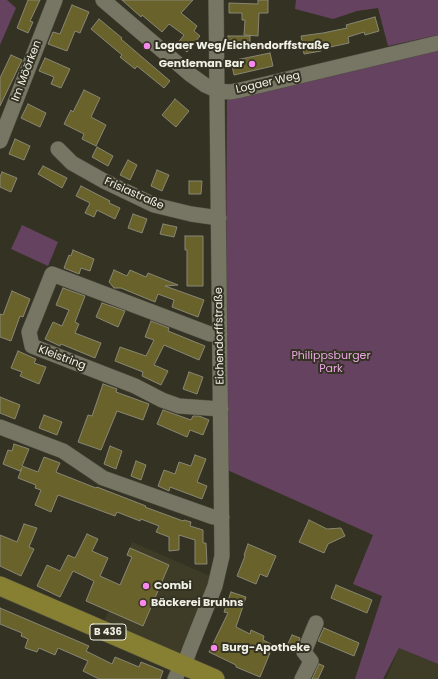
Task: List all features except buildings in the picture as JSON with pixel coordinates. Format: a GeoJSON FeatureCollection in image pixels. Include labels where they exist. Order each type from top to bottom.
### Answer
{"type":"FeatureCollection","features":[{"type":"Feature","properties":{"kind":"main road","name":"B 436"},"geometry":{"type":"LineString","coordinates":[[0,586],[179,672],[215,679]]}},
{"type":"Feature","properties":{"kind":"street","name":"Im Möörken"},"geometry":{"type":"LineString","coordinates":[[0,141],[55,0]]}},
{"type":"Feature","properties":{"kind":"street"},"geometry":{"type":"LineString","coordinates":[[103,0],[191,75],[218,91]]}},
{"type":"Feature","properties":{"kind":"street","name":"Eichendorffstraße"},"geometry":{"type":"LineString","coordinates":[[179,672],[214,586],[221,566],[222,556],[216,0]]}},
{"type":"Feature","properties":{"kind":"street","name":"Logaer Weg"},"geometry":{"type":"LineString","coordinates":[[218,91],[230,92],[242,90],[438,43]]}},
{"type":"Feature","properties":{"kind":"street","name":"Frisiastraße"},"geometry":{"type":"LineString","coordinates":[[58,149],[72,163],[104,181],[154,204],[191,214],[219,218]]}},
{"type":"Feature","properties":{"kind":"street","name":"Kleistring"},"geometry":{"type":"LineString","coordinates":[[220,334],[210,334],[52,274],[29,332],[32,346],[135,386],[162,400],[179,406],[221,409]]}},
{"type":"Feature","properties":{"kind":"street"},"geometry":{"type":"LineString","coordinates":[[0,427],[63,451],[103,478],[213,517],[222,517]]}},
{"type":"Feature","properties":{"kind":"street"},"geometry":{"type":"LineString","coordinates":[[302,679],[311,661],[304,652],[316,623]]}},
{"type":"Feature","properties":{"kind":"shaded area"},"geometry":{"type":"Polygon","coordinates":[[[132,542],[212,577],[177,658],[102,626],[131,558],[126,556],[132,542]]]}},
{"type":"Feature","properties":{"kind":"shaded area"},"geometry":{"type":"Polygon","coordinates":[[[399,648],[438,664],[438,679],[386,679],[399,648]]]}},
{"type":"Feature","properties":{"kind":"green space"},"geometry":{"type":"Polygon","coordinates":[[[0,0],[7,0],[16,8],[0,45],[0,0]]]}},
{"type":"Feature","properties":{"kind":"green space"},"geometry":{"type":"Polygon","coordinates":[[[296,0],[438,0],[438,35],[388,46],[378,8],[357,11],[333,19],[295,9],[296,0]]]}},
{"type":"Feature","properties":{"kind":"green space","name":"Philippsburger Park"},"geometry":{"type":"Polygon","coordinates":[[[438,46],[438,664],[399,648],[383,679],[355,679],[382,596],[353,584],[373,535],[225,469],[227,95],[438,46]]]}},
{"type":"Feature","properties":{"kind":"green space"},"geometry":{"type":"Polygon","coordinates":[[[22,225],[58,242],[48,266],[11,249],[22,225]]]}},
{"type":"Feature","properties":{"kind":"place","name":"Logaer Weg/Eichendorffstraße"},"geometry":{"type":"Point","coordinates":[147,46]}},
{"type":"Feature","properties":{"kind":"place","name":"Gentleman Bar"},"geometry":{"type":"Point","coordinates":[252,64]}},
{"type":"Feature","properties":{"kind":"place","name":"Combi"},"geometry":{"type":"Point","coordinates":[146,586]}},
{"type":"Feature","properties":{"kind":"place","name":"Bäckerei Bruhns"},"geometry":{"type":"Point","coordinates":[143,603]}},
{"type":"Feature","properties":{"kind":"place","name":"Burg-Apotheke"},"geometry":{"type":"Point","coordinates":[214,648]}}]}
